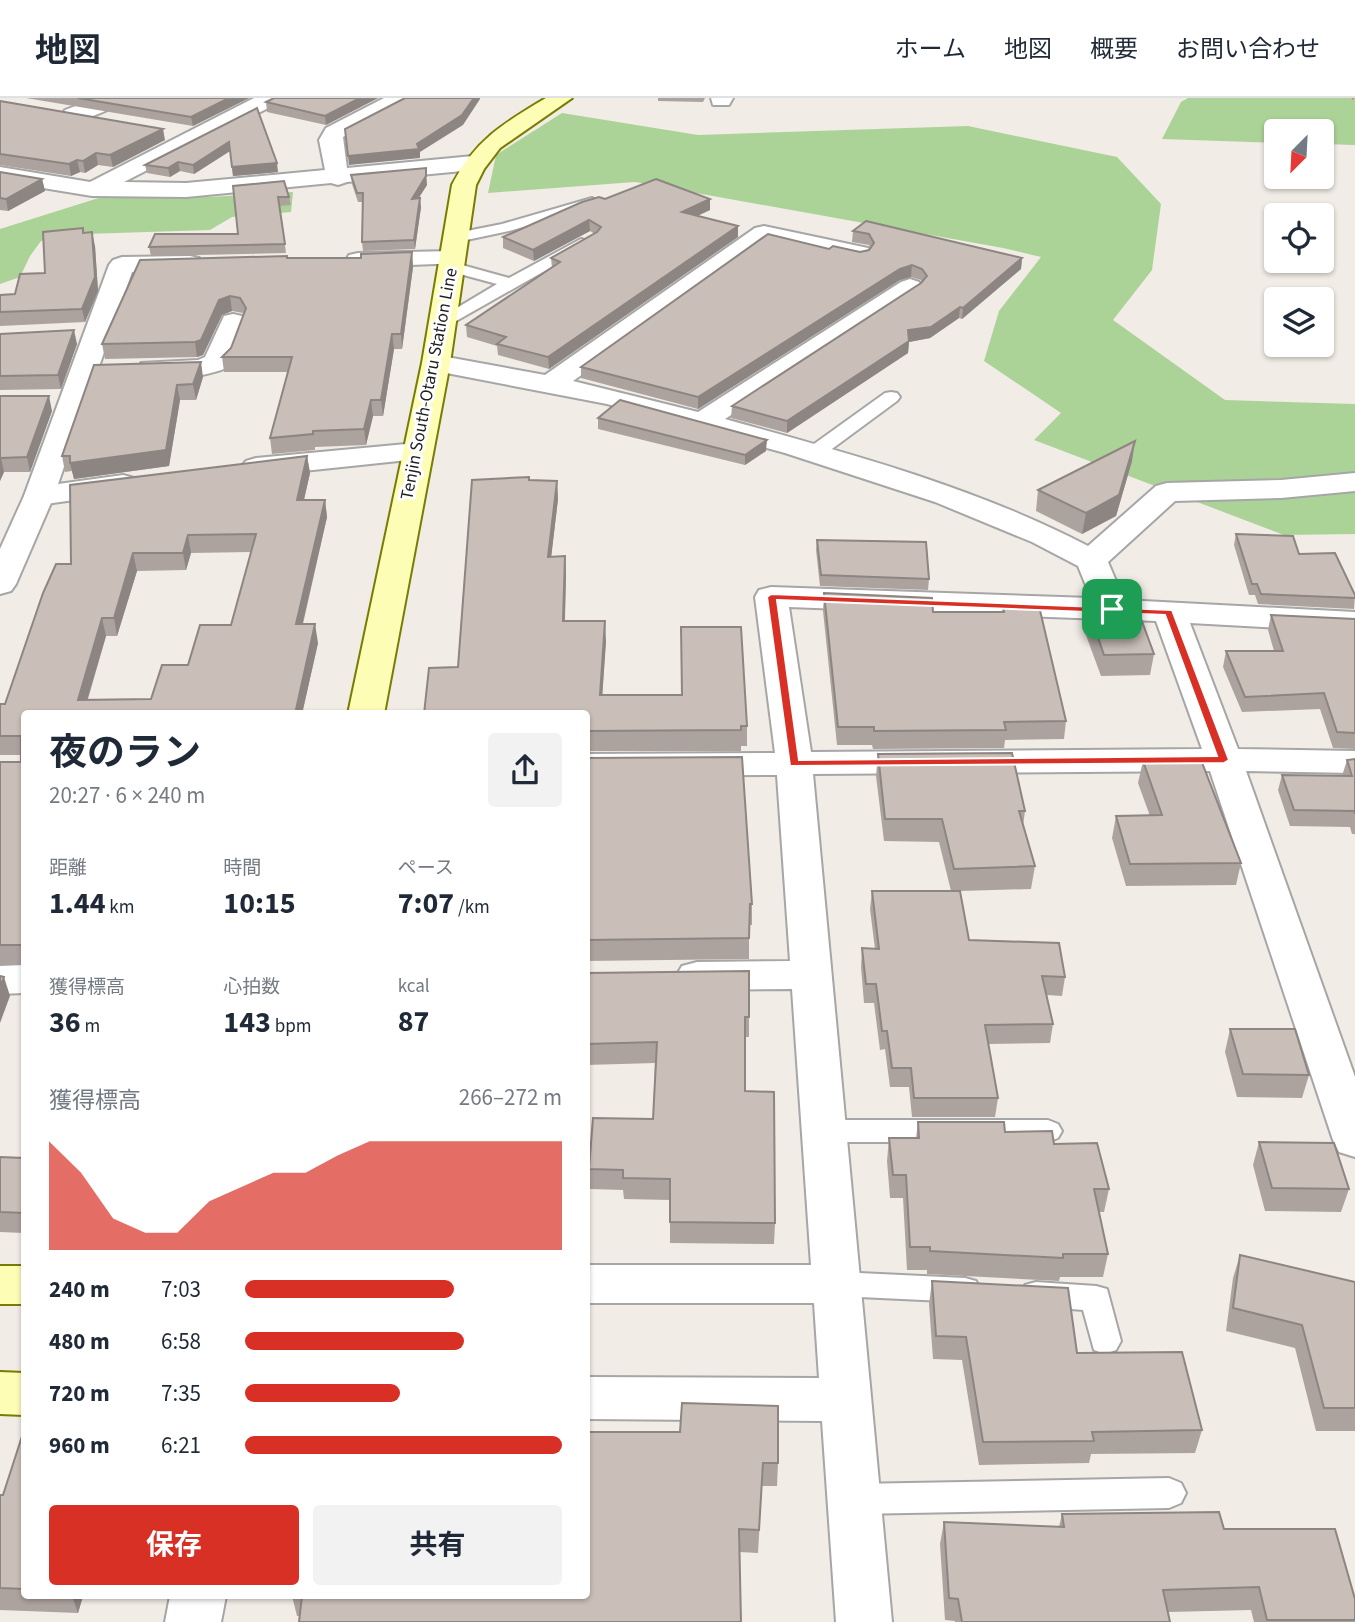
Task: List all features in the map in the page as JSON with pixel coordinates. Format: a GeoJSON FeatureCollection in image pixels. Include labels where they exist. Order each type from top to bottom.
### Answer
{"type":"FeatureCollection","features":[{"type":"Feature","properties":{"kind":"main road","name":"Tenjin South-Otaru Station Line"},"geometry":{"type":"LineString","coordinates":[[367,710],[436,363],[464,185],[473,163],[483,151],[510,130],[561,98]]}},
{"type":"Feature","properties":{"kind":"main road"},"geometry":{"type":"LineString","coordinates":[[0,1285],[21,1285]]}},
{"type":"Feature","properties":{"kind":"main road"},"geometry":{"type":"LineString","coordinates":[[0,1393],[21,1394]]}},
{"type":"Feature","properties":{"kind":"street"},"geometry":{"type":"LineString","coordinates":[[73,115],[116,98]]}},
{"type":"Feature","properties":{"kind":"street"},"geometry":{"type":"LineString","coordinates":[[92,189],[270,98]]}},
{"type":"Feature","properties":{"kind":"street"},"geometry":{"type":"LineString","coordinates":[[338,177],[330,140],[334,133],[400,98]]}},
{"type":"Feature","properties":{"kind":"street"},"geometry":{"type":"LineString","coordinates":[[46,111],[113,122]]}},
{"type":"Feature","properties":{"kind":"street"},"geometry":{"type":"LineString","coordinates":[[154,129],[195,136]]}},
{"type":"Feature","properties":{"kind":"street"},"geometry":{"type":"LineString","coordinates":[[0,174],[92,189],[186,190],[473,163]]}},
{"type":"Feature","properties":{"kind":"street"},"geometry":{"type":"LineString","coordinates":[[549,384],[764,233],[859,253]]}},
{"type":"Feature","properties":{"kind":"street"},"geometry":{"type":"LineString","coordinates":[[329,261],[453,254]]}},
{"type":"Feature","properties":{"kind":"street"},"geometry":{"type":"LineString","coordinates":[[107,370],[87,333],[122,265],[218,263]]}},
{"type":"Feature","properties":{"kind":"street"},"geometry":{"type":"LineString","coordinates":[[703,421],[910,287]]}},
{"type":"Feature","properties":{"kind":"street"},"geometry":{"type":"LineString","coordinates":[[0,584],[10,542],[38,496],[62,400],[107,370],[202,368],[217,362],[233,322]]}},
{"type":"Feature","properties":{"kind":"street"},"geometry":{"type":"LineString","coordinates":[[436,363],[610,396],[814,453],[946,496],[1043,535],[1092,561],[1112,609]]}},
{"type":"Feature","properties":{"kind":"street"},"geometry":{"type":"LineString","coordinates":[[225,470],[417,452]]}},
{"type":"Feature","properties":{"kind":"street"},"geometry":{"type":"LineString","coordinates":[[38,496],[145,481]]}},
{"type":"Feature","properties":{"kind":"street"},"geometry":{"type":"LineString","coordinates":[[1092,561],[1110,541],[1167,492],[1281,489],[1355,482]]}},
{"type":"Feature","properties":{"kind":"street"},"geometry":{"type":"LineString","coordinates":[[864,1622],[794,763],[771,597],[1112,609],[1355,622]]}},
{"type":"Feature","properties":{"kind":"street"},"geometry":{"type":"LineString","coordinates":[[1169,612],[1224,760],[1355,1140]]}},
{"type":"Feature","properties":{"kind":"street"},"geometry":{"type":"LineString","coordinates":[[590,765],[1224,760],[1355,762]]}},
{"type":"Feature","properties":{"kind":"street"},"geometry":{"type":"LineString","coordinates":[[666,976],[811,975]]}},
{"type":"Feature","properties":{"kind":"street"},"geometry":{"type":"LineString","coordinates":[[0,979],[21,979]]}},
{"type":"Feature","properties":{"kind":"street"},"geometry":{"type":"LineString","coordinates":[[590,1284],[838,1284]]}},
{"type":"Feature","properties":{"kind":"street"},"geometry":{"type":"LineString","coordinates":[[590,1398],[847,1400]]}},
{"type":"Feature","properties":{"kind":"street"},"geometry":{"type":"LineString","coordinates":[[193,1622],[197,1599]]}},
{"type":"Feature","properties":{"kind":"lane"},"geometry":{"type":"LineString","coordinates":[[453,254],[503,228],[602,200]]}},
{"type":"Feature","properties":{"kind":"lane"},"geometry":{"type":"LineString","coordinates":[[443,321],[591,239]]}},
{"type":"Feature","properties":{"kind":"lane"},"geometry":{"type":"LineString","coordinates":[[453,254],[510,283]]}},
{"type":"Feature","properties":{"kind":"lane"},"geometry":{"type":"LineString","coordinates":[[814,453],[891,397]]}},
{"type":"Feature","properties":{"kind":"lane"},"geometry":{"type":"LineString","coordinates":[[824,1131],[1048,1131]]}},
{"type":"Feature","properties":{"kind":"lane"},"geometry":{"type":"LineString","coordinates":[[838,1284],[1096,1298],[1105,1341]]}},
{"type":"Feature","properties":{"kind":"lane"},"geometry":{"type":"LineString","coordinates":[[854,1499],[1169,1493]]}},
{"type":"Feature","properties":{"kind":"green space"},"geometry":{"type":"Polygon","coordinates":[[[1188,98],[1355,98],[1355,145],[1334,144],[1334,119],[1264,119],[1264,143],[1162,139],[1181,102],[1188,98]]]}},
{"type":"Feature","properties":{"kind":"green space"},"geometry":{"type":"Polygon","coordinates":[[[562,113],[698,135],[968,126],[1117,157],[1161,204],[1152,270],[1113,320],[1225,400],[1355,404],[1355,534],[1284,535],[1034,440],[1061,413],[984,361],[999,311],[1041,257],[635,182],[488,193],[496,155],[562,113]]]}},
{"type":"Feature","properties":{"kind":"green space"},"geometry":{"type":"Polygon","coordinates":[[[293,192],[291,212],[232,217],[210,230],[85,234],[41,241],[20,277],[0,284],[0,229],[105,196],[209,197],[293,192]]]}},
{"type":"Feature","properties":{"kind":"building"},"geometry":{"type":"Polygon","coordinates":[[[78,98],[229,98],[191,117],[78,98]]]}},
{"type":"Feature","properties":{"kind":"building"},"geometry":{"type":"Polygon","coordinates":[[[274,98],[360,98],[325,116],[266,102],[274,98]]]}},
{"type":"Feature","properties":{"kind":"building"},"geometry":{"type":"Polygon","coordinates":[[[405,98],[474,98],[462,115],[417,144],[419,149],[348,156],[345,129],[405,98]]]}},
{"type":"Feature","properties":{"kind":"building"},"geometry":{"type":"Polygon","coordinates":[[[0,101],[163,129],[110,155],[96,153],[83,161],[77,160],[69,164],[0,154],[0,101]]]}},
{"type":"Feature","properties":{"kind":"building"},"geometry":{"type":"Polygon","coordinates":[[[257,108],[277,163],[232,167],[229,142],[193,165],[178,162],[168,168],[145,165],[257,108]]]}},
{"type":"Feature","properties":{"kind":"building"},"geometry":{"type":"Polygon","coordinates":[[[426,168],[426,176],[412,199],[420,198],[414,240],[362,242],[363,193],[357,193],[351,175],[426,168]]]}},
{"type":"Feature","properties":{"kind":"building"},"geometry":{"type":"Polygon","coordinates":[[[0,172],[42,179],[6,199],[0,198],[0,172]]]}},
{"type":"Feature","properties":{"kind":"building"},"geometry":{"type":"Polygon","coordinates":[[[656,179],[710,199],[682,212],[738,226],[548,357],[497,344],[506,337],[466,325],[560,262],[551,258],[597,232],[601,227],[589,220],[533,250],[503,237],[582,202],[599,197],[605,199],[656,179]]]}},
{"type":"Feature","properties":{"kind":"building"},"geometry":{"type":"Polygon","coordinates":[[[284,181],[289,197],[278,197],[285,244],[149,247],[155,234],[238,234],[233,186],[284,181]]]}},
{"type":"Feature","properties":{"kind":"building"},"geometry":{"type":"Polygon","coordinates":[[[866,221],[1022,258],[963,308],[960,307],[931,327],[908,330],[909,341],[787,421],[732,406],[921,283],[927,276],[922,269],[912,265],[900,269],[698,397],[581,367],[768,234],[829,249],[833,246],[860,252],[869,250],[874,243],[869,234],[853,231],[866,221]]]}},
{"type":"Feature","properties":{"kind":"building"},"geometry":{"type":"Polygon","coordinates":[[[83,228],[83,233],[92,232],[95,277],[82,309],[0,312],[0,295],[15,294],[20,274],[45,273],[43,232],[83,228]]]}},
{"type":"Feature","properties":{"kind":"building"},"geometry":{"type":"Polygon","coordinates":[[[412,252],[401,334],[392,334],[381,400],[371,400],[364,429],[313,431],[313,434],[270,438],[292,357],[222,357],[231,348],[246,308],[240,298],[230,296],[219,300],[201,340],[195,342],[102,344],[140,260],[287,256],[361,258],[361,254],[412,252]]]}},
{"type":"Feature","properties":{"kind":"building"},"geometry":{"type":"Polygon","coordinates":[[[74,330],[58,375],[0,376],[0,334],[74,330]]]}},
{"type":"Feature","properties":{"kind":"building"},"geometry":{"type":"Polygon","coordinates":[[[201,362],[193,384],[177,385],[166,450],[70,463],[70,456],[62,456],[94,365],[201,362]]]}},
{"type":"Feature","properties":{"kind":"building"},"geometry":{"type":"Polygon","coordinates":[[[0,396],[49,396],[27,457],[0,459],[0,396]]]}},
{"type":"Feature","properties":{"kind":"building"},"geometry":{"type":"Polygon","coordinates":[[[620,400],[767,440],[745,455],[598,418],[620,400]]]}},
{"type":"Feature","properties":{"kind":"building"},"geometry":{"type":"Polygon","coordinates":[[[1135,441],[1119,495],[1086,513],[1038,490],[1135,441]]]}},
{"type":"Feature","properties":{"kind":"building"},"geometry":{"type":"Polygon","coordinates":[[[307,456],[297,500],[325,500],[296,624],[315,624],[296,710],[21,710],[21,736],[0,736],[0,704],[5,704],[43,593],[56,564],[71,564],[70,485],[307,456]],[[256,534],[188,535],[183,553],[133,553],[114,618],[102,618],[78,700],[151,699],[162,665],[188,665],[200,625],[231,625],[256,534]]]}},
{"type":"Feature","properties":{"kind":"building"},"geometry":{"type":"Polygon","coordinates":[[[529,477],[529,480],[557,481],[548,557],[565,556],[563,621],[605,621],[600,695],[682,695],[681,627],[741,627],[747,726],[741,726],[741,730],[590,731],[590,710],[424,710],[429,668],[458,667],[472,480],[529,477]]]}},
{"type":"Feature","properties":{"kind":"building"},"geometry":{"type":"Polygon","coordinates":[[[1236,534],[1293,536],[1299,554],[1335,553],[1355,598],[1261,594],[1257,584],[1252,584],[1236,534]]]}},
{"type":"Feature","properties":{"kind":"building"},"geometry":{"type":"Polygon","coordinates":[[[817,540],[926,542],[929,579],[821,575],[817,540]]]}},
{"type":"Feature","properties":{"kind":"building"},"geometry":{"type":"Polygon","coordinates":[[[824,593],[932,598],[933,612],[1004,612],[1003,606],[1039,606],[1066,721],[1004,722],[1006,730],[874,731],[874,727],[838,727],[824,593]]]}},
{"type":"Feature","properties":{"kind":"building"},"geometry":{"type":"Polygon","coordinates":[[[1087,605],[1136,605],[1154,654],[1104,655],[1087,605]]]}},
{"type":"Feature","properties":{"kind":"building"},"geometry":{"type":"Polygon","coordinates":[[[1271,615],[1355,619],[1355,733],[1337,732],[1324,693],[1245,697],[1226,651],[1283,651],[1271,615]]]}},
{"type":"Feature","properties":{"kind":"building"},"geometry":{"type":"Polygon","coordinates":[[[1012,753],[1025,811],[1019,811],[1035,866],[954,869],[942,819],[885,819],[878,754],[1012,753]]]}},
{"type":"Feature","properties":{"kind":"building"},"geometry":{"type":"Polygon","coordinates":[[[742,757],[752,904],[749,938],[590,940],[590,758],[742,757]]]}},
{"type":"Feature","properties":{"kind":"building"},"geometry":{"type":"Polygon","coordinates":[[[1355,759],[1355,814],[1354,811],[1294,810],[1282,775],[1352,776],[1347,760],[1355,759]]]}},
{"type":"Feature","properties":{"kind":"building"},"geometry":{"type":"Polygon","coordinates":[[[1201,760],[1241,863],[1130,864],[1116,816],[1162,815],[1143,761],[1201,760]]]}},
{"type":"Feature","properties":{"kind":"building"},"geometry":{"type":"Polygon","coordinates":[[[0,762],[21,762],[21,945],[0,945],[0,762]]]}},
{"type":"Feature","properties":{"kind":"building"},"geometry":{"type":"Polygon","coordinates":[[[872,891],[960,891],[969,940],[1059,943],[1065,977],[1042,976],[1053,1024],[985,1025],[998,1098],[914,1098],[911,1068],[892,1068],[887,1031],[882,1031],[876,984],[866,984],[862,948],[879,949],[872,891]]]}},
{"type":"Feature","properties":{"kind":"building"},"geometry":{"type":"Polygon","coordinates":[[[749,971],[749,1017],[745,1017],[745,1091],[774,1092],[775,1223],[670,1222],[670,1179],[623,1178],[623,1170],[590,1169],[593,1118],[653,1119],[657,1042],[590,1044],[590,973],[749,971]]]}},
{"type":"Feature","properties":{"kind":"building"},"geometry":{"type":"Polygon","coordinates":[[[1230,1029],[1295,1029],[1309,1075],[1243,1074],[1230,1029]]]}},
{"type":"Feature","properties":{"kind":"building"},"geometry":{"type":"Polygon","coordinates":[[[918,1122],[1004,1122],[1005,1132],[1052,1131],[1054,1144],[1097,1143],[1109,1189],[1094,1189],[1108,1254],[1063,1254],[1063,1258],[930,1251],[930,1247],[910,1247],[906,1175],[893,1175],[889,1138],[919,1138],[918,1122]]]}},
{"type":"Feature","properties":{"kind":"building"},"geometry":{"type":"Polygon","coordinates":[[[1259,1142],[1334,1143],[1349,1189],[1272,1188],[1259,1142]]]}},
{"type":"Feature","properties":{"kind":"building"},"geometry":{"type":"Polygon","coordinates":[[[0,1157],[21,1158],[21,1213],[0,1212],[0,1157]]]}},
{"type":"Feature","properties":{"kind":"building"},"geometry":{"type":"Polygon","coordinates":[[[1240,1255],[1355,1282],[1355,1408],[1324,1408],[1302,1325],[1233,1308],[1240,1255]]]}},
{"type":"Feature","properties":{"kind":"building"},"geometry":{"type":"Polygon","coordinates":[[[932,1281],[1068,1288],[1077,1353],[1182,1352],[1202,1430],[1092,1432],[1094,1441],[983,1442],[966,1337],[936,1336],[932,1281]]]}},
{"type":"Feature","properties":{"kind":"building"},"geometry":{"type":"Polygon","coordinates":[[[682,1403],[778,1406],[778,1463],[763,1463],[759,1530],[739,1529],[741,1622],[299,1622],[302,1599],[590,1599],[590,1432],[680,1432],[682,1403]]]}},
{"type":"Feature","properties":{"kind":"building"},"geometry":{"type":"Polygon","coordinates":[[[21,1439],[21,1589],[0,1588],[0,1495],[3,1495],[21,1439]]]}},
{"type":"Feature","properties":{"kind":"building"},"geometry":{"type":"Polygon","coordinates":[[[1219,1512],[1224,1529],[1335,1529],[1355,1599],[1355,1620],[1267,1620],[1259,1587],[1163,1590],[1170,1622],[962,1622],[958,1599],[949,1598],[944,1522],[1064,1527],[1062,1514],[1219,1512]]]}},
{"type":"Feature","properties":{"kind":"route"},"geometry":{"type":"LineString","coordinates":[[771,597],[1112,609],[1169,612],[1224,760],[794,763],[771,597]]}}]}
